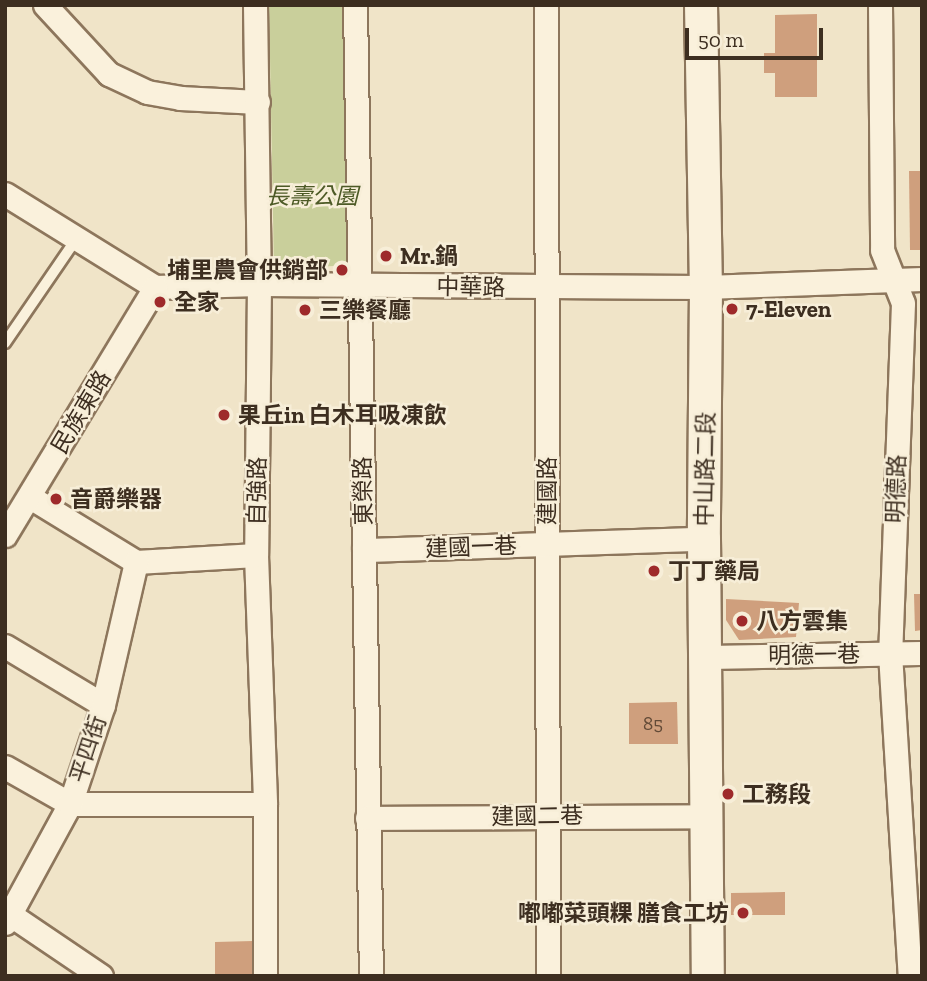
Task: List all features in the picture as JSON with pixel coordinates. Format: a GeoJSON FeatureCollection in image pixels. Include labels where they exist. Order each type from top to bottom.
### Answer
{"type":"FeatureCollection","features":[{"type":"Feature","properties":{"kind":"street"},"geometry":{"type":"LineString","coordinates":[[45,5],[109,74],[147,92],[180,98],[258,102]]}},
{"type":"Feature","properties":{"kind":"street","name":"自強路"},"geometry":{"type":"LineString","coordinates":[[255,5],[259,284],[256,555],[265,804],[265,976]]}},
{"type":"Feature","properties":{"kind":"street","name":"東榮路"},"geometry":{"type":"LineString","coordinates":[[355,5],[371,976]]}},
{"type":"Feature","properties":{"kind":"street","name":"建國路"},"geometry":{"type":"LineString","coordinates":[[546,5],[548,976]]}},
{"type":"Feature","properties":{"kind":"street","name":"中山路二段"},"geometry":{"type":"LineString","coordinates":[[701,5],[706,287],[704,539],[708,976]]}},
{"type":"Feature","properties":{"kind":"street","name":"明德路"},"geometry":{"type":"LineString","coordinates":[[880,5],[882,250],[903,303],[890,653],[910,976]]}},
{"type":"Feature","properties":{"kind":"street"},"geometry":{"type":"LineString","coordinates":[[5,194],[155,287]]}},
{"type":"Feature","properties":{"kind":"street","name":"中華路"},"geometry":{"type":"LineString","coordinates":[[155,287],[259,284],[706,287],[922,279]]}},
{"type":"Feature","properties":{"kind":"street","name":"民族東路"},"geometry":{"type":"LineString","coordinates":[[5,535],[155,287]]}},
{"type":"Feature","properties":{"kind":"street"},"geometry":{"type":"LineString","coordinates":[[30,497],[136,562],[256,555]]}},
{"type":"Feature","properties":{"kind":"street","name":"建國一巷"},"geometry":{"type":"LineString","coordinates":[[363,550],[704,539]]}},
{"type":"Feature","properties":{"kind":"street","name":"平四街"},"geometry":{"type":"LineString","coordinates":[[7,916],[70,804],[103,705],[136,562]]}},
{"type":"Feature","properties":{"kind":"street"},"geometry":{"type":"LineString","coordinates":[[5,646],[103,705]]}},
{"type":"Feature","properties":{"kind":"street","name":"明德一巷"},"geometry":{"type":"LineString","coordinates":[[706,657],[922,653]]}},
{"type":"Feature","properties":{"kind":"street"},"geometry":{"type":"LineString","coordinates":[[5,767],[70,804],[265,804]]}},
{"type":"Feature","properties":{"kind":"street","name":"建國二巷"},"geometry":{"type":"LineString","coordinates":[[367,818],[708,816]]}},
{"type":"Feature","properties":{"kind":"street"},"geometry":{"type":"LineString","coordinates":[[7,916],[101,976]]}},
{"type":"Feature","properties":{"kind":"lane"},"geometry":{"type":"LineString","coordinates":[[5,343],[77,238]]}},
{"type":"Feature","properties":{"kind":"green space","name":"長壽公園"},"geometry":{"type":"Polygon","coordinates":[[[269,5],[348,5],[353,265],[274,269],[269,5]]]}},
{"type":"Feature","properties":{"kind":"building"},"geometry":{"type":"Polygon","coordinates":[[[817,14],[817,97],[775,97],[775,73],[764,73],[764,53],[775,53],[775,15],[817,14]]]}},
{"type":"Feature","properties":{"kind":"building"},"geometry":{"type":"Polygon","coordinates":[[[909,171],[922,171],[922,250],[910,250],[909,171]]]}},
{"type":"Feature","properties":{"kind":"building"},"geometry":{"type":"Polygon","coordinates":[[[914,594],[922,594],[922,630],[915,631],[914,594]]]}},
{"type":"Feature","properties":{"kind":"building"},"geometry":{"type":"Polygon","coordinates":[[[726,599],[799,603],[796,637],[739,640],[726,620],[726,599]]]}},
{"type":"Feature","properties":{"kind":"building"},"geometry":{"type":"Polygon","coordinates":[[[677,702],[678,744],[629,744],[629,703],[677,702]]]}},
{"type":"Feature","properties":{"kind":"building"},"geometry":{"type":"Polygon","coordinates":[[[785,892],[785,915],[731,915],[731,893],[785,892]]]}},
{"type":"Feature","properties":{"kind":"building"},"geometry":{"type":"Polygon","coordinates":[[[253,941],[254,976],[215,976],[215,942],[253,941]]]}},
{"type":"Feature","properties":{"kind":"place","name":"Mr.鍋"},"geometry":{"type":"Point","coordinates":[386,256]}},
{"type":"Feature","properties":{"kind":"place","name":"埔里農會供銷部"},"geometry":{"type":"Point","coordinates":[342,270]}},
{"type":"Feature","properties":{"kind":"place","name":"全家"},"geometry":{"type":"Point","coordinates":[160,302]}},
{"type":"Feature","properties":{"kind":"place","name":"7-Eleven"},"geometry":{"type":"Point","coordinates":[732,309]}},
{"type":"Feature","properties":{"kind":"place","name":"三樂餐廳"},"geometry":{"type":"Point","coordinates":[305,310]}},
{"type":"Feature","properties":{"kind":"place","name":"果丘in 白木耳吸凍飲"},"geometry":{"type":"Point","coordinates":[224,415]}},
{"type":"Feature","properties":{"kind":"place","name":"音爵樂器"},"geometry":{"type":"Point","coordinates":[56,499]}},
{"type":"Feature","properties":{"kind":"place","name":"丁丁藥局"},"geometry":{"type":"Point","coordinates":[654,571]}},
{"type":"Feature","properties":{"kind":"place","name":"八方雲集"},"geometry":{"type":"Point","coordinates":[742,621]}},
{"type":"Feature","properties":{"kind":"place","name":"工務段"},"geometry":{"type":"Point","coordinates":[728,794]}},
{"type":"Feature","properties":{"kind":"place","name":"嘟嘟菜頭粿 膳食工坊"},"geometry":{"type":"Point","coordinates":[743,913]}}]}
